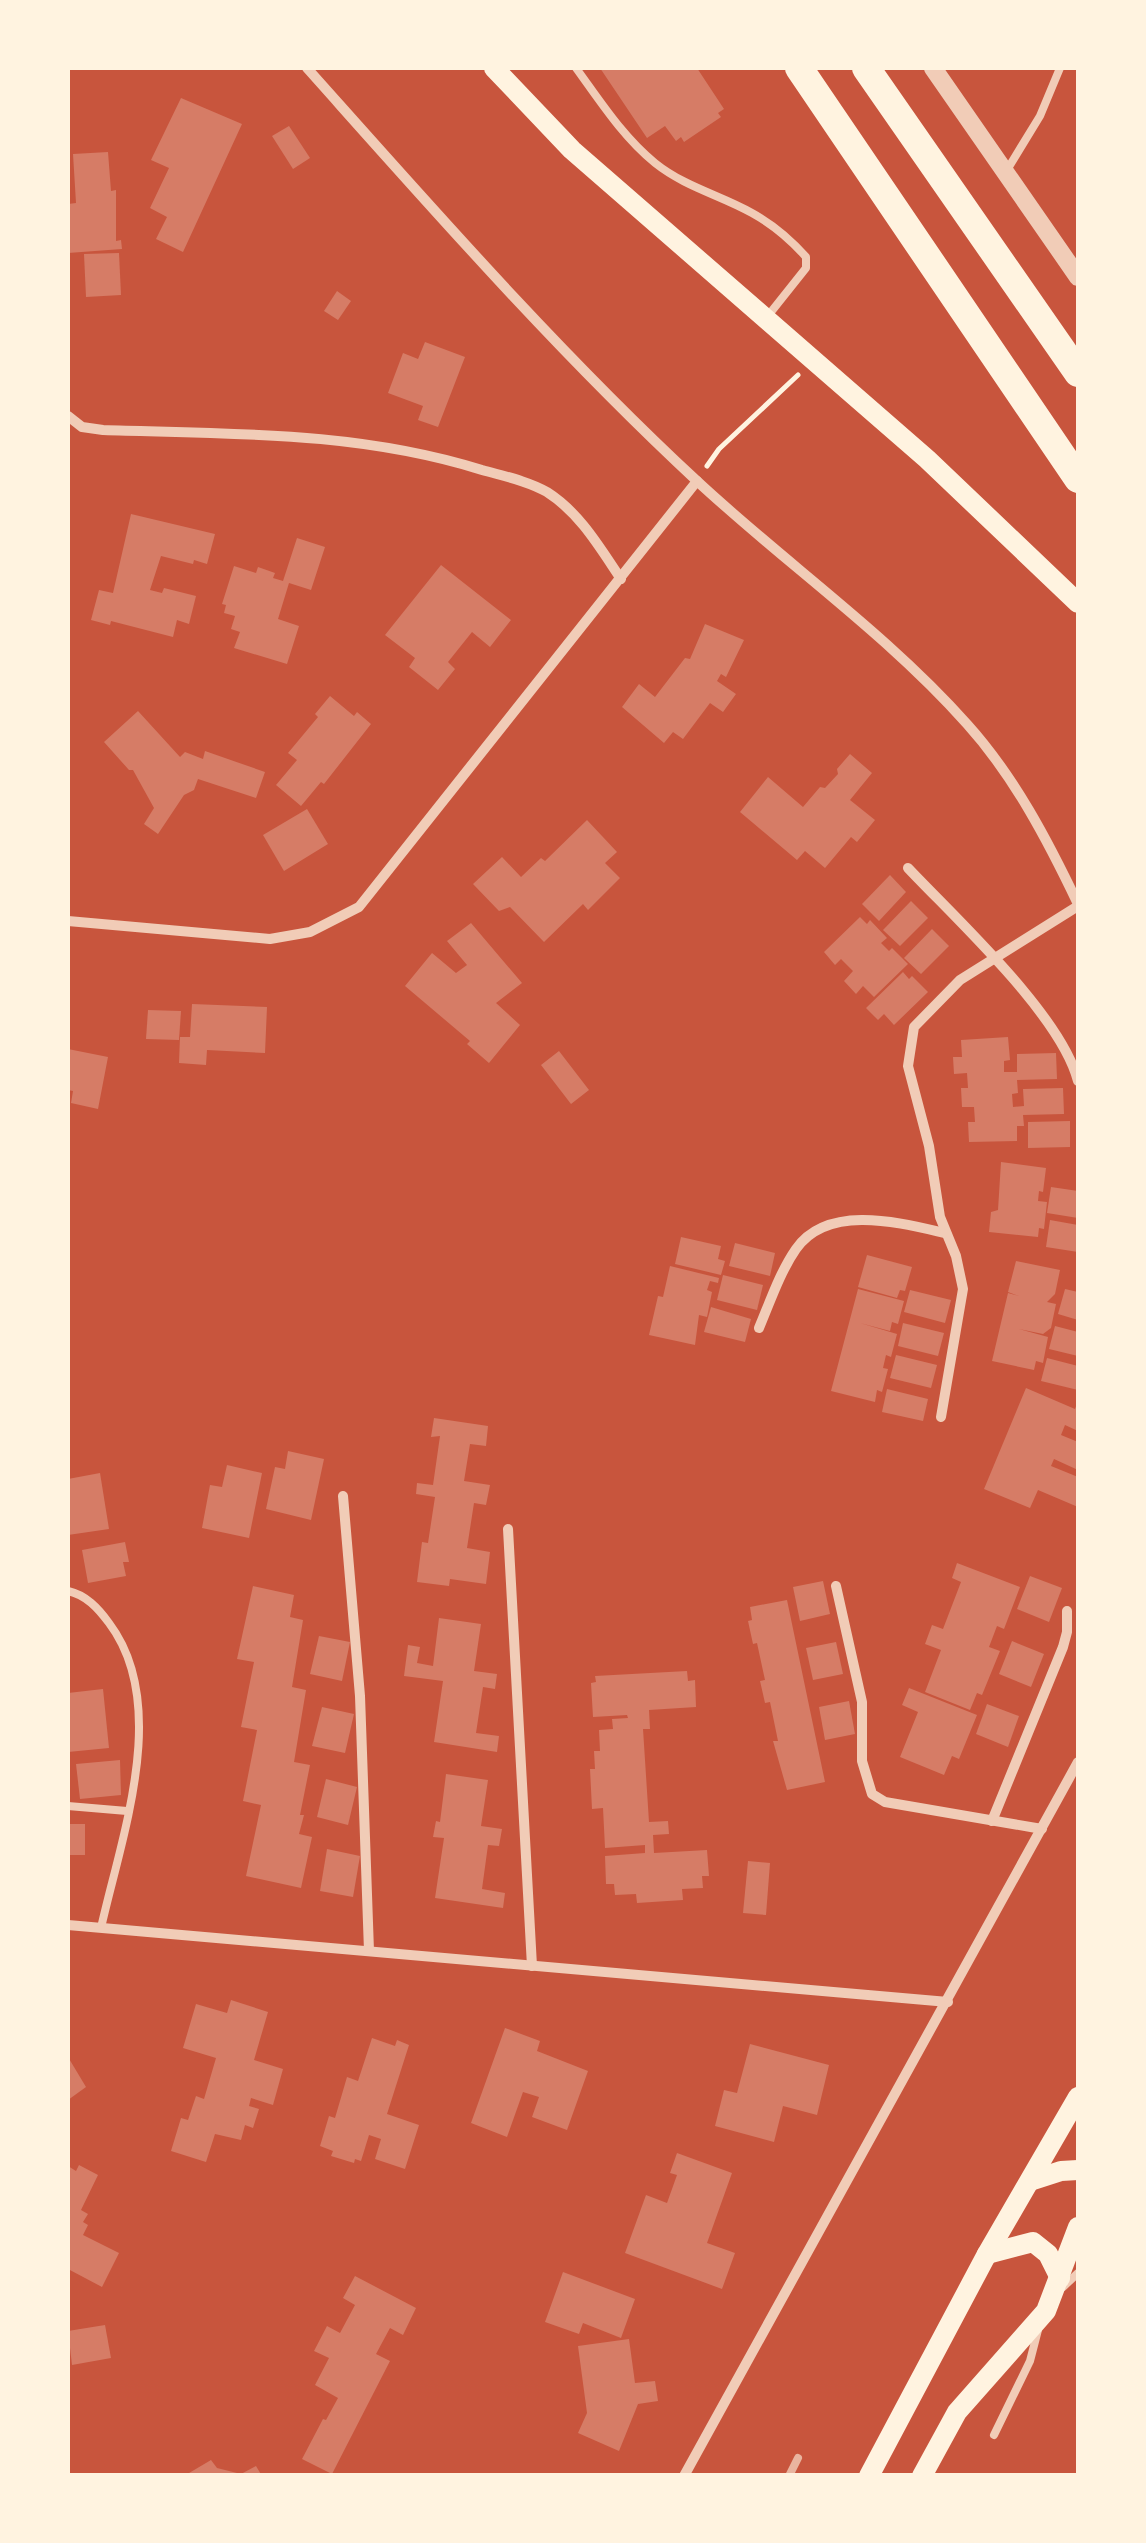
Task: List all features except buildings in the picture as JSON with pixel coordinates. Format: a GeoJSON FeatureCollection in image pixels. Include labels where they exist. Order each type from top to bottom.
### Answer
{"type":"FeatureCollection","features":[{"type":"Feature","properties":{"kind":"highway"},"geometry":{"type":"LineString","coordinates":[[799,68],[1078,479]]}},
{"type":"Feature","properties":{"kind":"highway"},"geometry":{"type":"LineString","coordinates":[[866,68],[1078,373]]}},
{"type":"Feature","properties":{"kind":"main road"},"geometry":{"type":"LineString","coordinates":[[494,68],[572,150],[812,356],[1078,603]]}},
{"type":"Feature","properties":{"kind":"main road"},"geometry":{"type":"LineString","coordinates":[[869,2476],[1078,2097]]}},
{"type":"Feature","properties":{"kind":"main road"},"geometry":{"type":"LineString","coordinates":[[1030,2181],[1078,2170]]}},
{"type":"Feature","properties":{"kind":"main road"},"geometry":{"type":"LineString","coordinates":[[922,2476],[957,2412],[1039,2321],[1064,2283],[1078,2227]]}},
{"type":"Feature","properties":{"kind":"main road"},"geometry":{"type":"LineString","coordinates":[[988,2254],[1032,2242],[1048,2254],[1064,2283]]}},
{"type":"Feature","properties":{"kind":"street"},"geometry":{"type":"LineString","coordinates":[[307,68],[583,368],[697,482],[877,636],[968,725],[1051,846],[1078,905],[960,980],[914,1027],[908,1066],[929,1146],[945,1233],[956,1256],[963,1289],[941,1417]]}},
{"type":"Feature","properties":{"kind":"street"},"geometry":{"type":"LineString","coordinates":[[933,68],[1078,277]]}},
{"type":"Feature","properties":{"kind":"street"},"geometry":{"type":"LineString","coordinates":[[68,416],[82,427],[103,430],[297,435],[353,440],[455,461],[547,492],[579,520],[621,579]]}},
{"type":"Feature","properties":{"kind":"street"},"geometry":{"type":"LineString","coordinates":[[68,921],[270,939],[310,932],[359,907],[697,482]]}},
{"type":"Feature","properties":{"kind":"street"},"geometry":{"type":"LineString","coordinates":[[908,868],[1047,1020],[1075,1068],[1078,1081]]}},
{"type":"Feature","properties":{"kind":"street"},"geometry":{"type":"LineString","coordinates":[[760,1328],[797,1248],[813,1232],[841,1223],[886,1220],[945,1233]]}},
{"type":"Feature","properties":{"kind":"street"},"geometry":{"type":"LineString","coordinates":[[343,1496],[360,1696],[368,1951]]}},
{"type":"Feature","properties":{"kind":"street"},"geometry":{"type":"LineString","coordinates":[[508,1529],[532,1966]]}},
{"type":"Feature","properties":{"kind":"street"},"geometry":{"type":"LineString","coordinates":[[836,1586],[862,1702],[862,1762],[872,1794],[884,1802],[1042,1830]]}},
{"type":"Feature","properties":{"kind":"street"},"geometry":{"type":"LineString","coordinates":[[992,1821],[1062,1647],[1068,1624],[1066,1611]]}},
{"type":"Feature","properties":{"kind":"street"},"geometry":{"type":"LineString","coordinates":[[684,2476],[1078,1762]]}},
{"type":"Feature","properties":{"kind":"street"},"geometry":{"type":"LineString","coordinates":[[68,1925],[948,2002]]}},
{"type":"Feature","properties":{"kind":"lane"},"geometry":{"type":"LineString","coordinates":[[576,68],[622,132],[656,164],[692,187],[750,211],[806,257],[806,268],[767,317]]}},
{"type":"Feature","properties":{"kind":"lane"},"geometry":{"type":"LineString","coordinates":[[1006,172],[1040,116],[1060,68]]}},
{"type":"Feature","properties":{"kind":"lane"},"geometry":{"type":"LineString","coordinates":[[68,1591],[90,1602],[108,1621],[124,1651],[134,1681],[140,1741],[101,1928]]}},
{"type":"Feature","properties":{"kind":"lane"},"geometry":{"type":"LineString","coordinates":[[68,1806],[127,1812]]}},
{"type":"Feature","properties":{"kind":"lane"},"geometry":{"type":"LineString","coordinates":[[994,2435],[1030,2361],[1039,2321]]}},
{"type":"Feature","properties":{"kind":"path"},"geometry":{"type":"LineString","coordinates":[[697,482],[719,449],[798,375],[812,356]]}},
{"type":"Feature","properties":{"kind":"railway"},"geometry":{"type":"LineString","coordinates":[[789,2476],[798,2458]]}}]}
